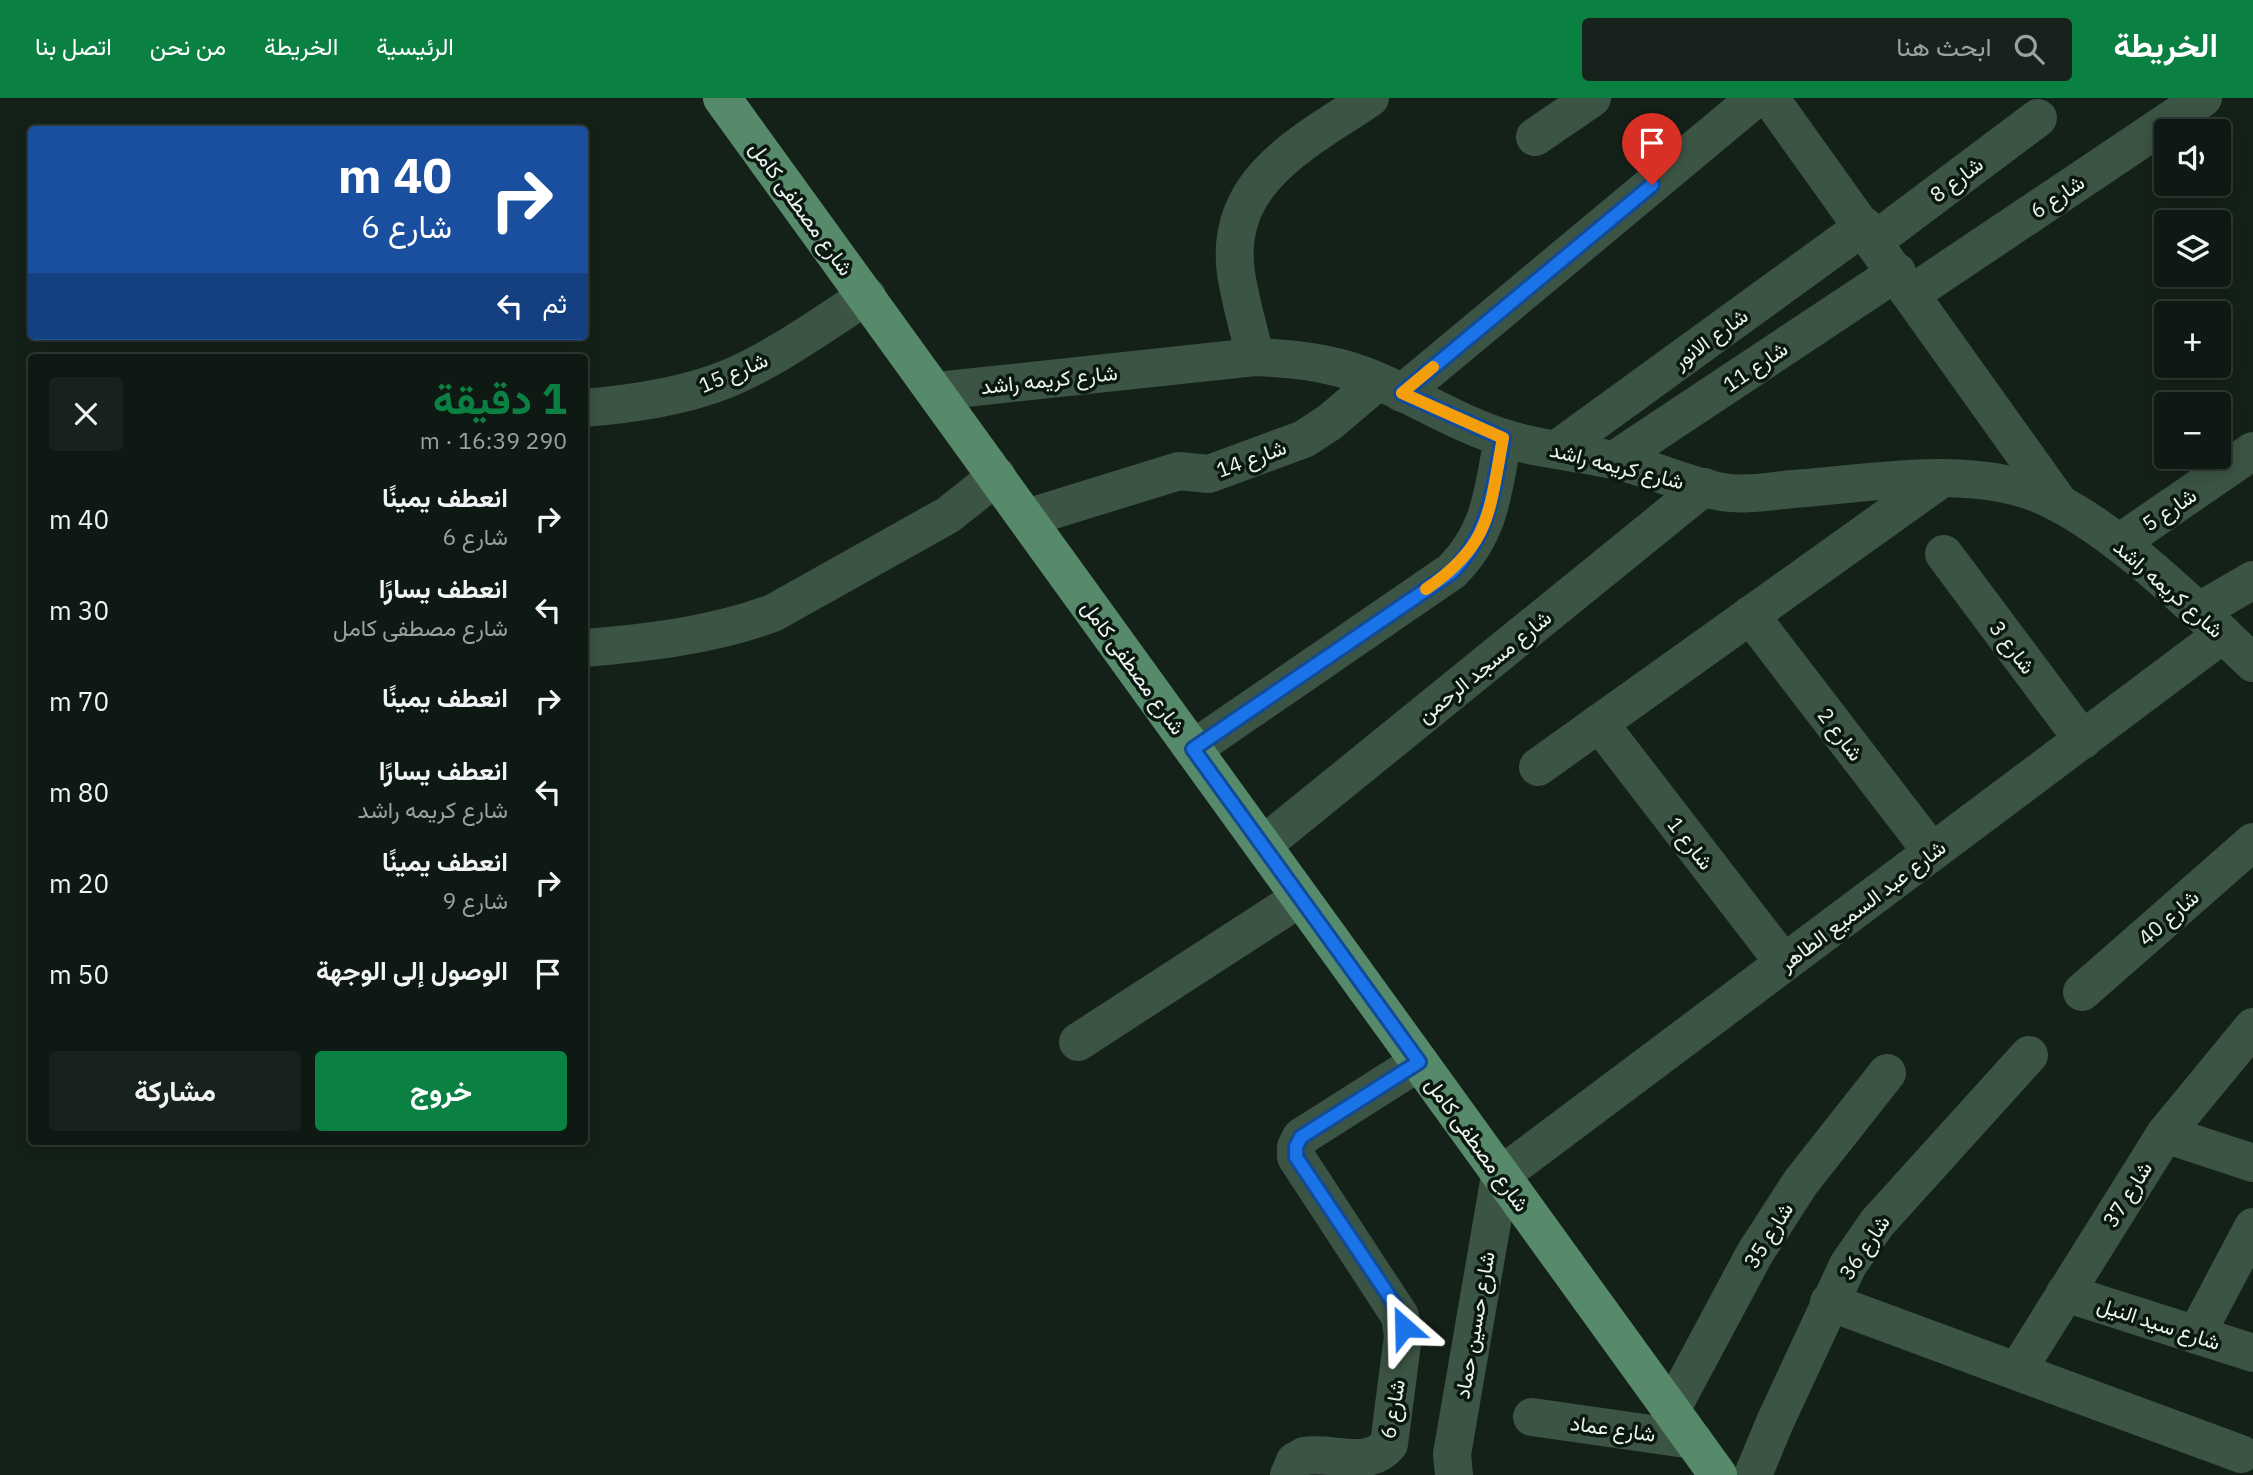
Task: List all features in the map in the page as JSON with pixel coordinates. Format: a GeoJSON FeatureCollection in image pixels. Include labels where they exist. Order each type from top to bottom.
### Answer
{"type":"FeatureCollection","features":[{"type":"Feature","properties":{"kind":"main road","name":"شارع مصطفى كامل"},"geometry":{"type":"LineString","coordinates":[[730,100],[867,296],[1718,1475]]}},
{"type":"Feature","properties":{"kind":"street"},"geometry":{"type":"LineString","coordinates":[[1255,357],[1236,271],[1238,220],[1246,200],[1259,180],[1293,150],[1370,98]]}},
{"type":"Feature","properties":{"kind":"street"},"geometry":{"type":"LineString","coordinates":[[1535,137],[1592,98]]}},
{"type":"Feature","properties":{"kind":"street","name":"شارع 14"},"geometry":{"type":"LineString","coordinates":[[1027,518],[1179,471],[1209,474],[1304,439],[1346,409],[1389,388],[1756,98]]}},
{"type":"Feature","properties":{"kind":"street"},"geometry":{"type":"LineString","coordinates":[[1770,98],[2060,504]]}},
{"type":"Feature","properties":{"kind":"street","name":"شارع 6"},"geometry":{"type":"LineString","coordinates":[[1904,283],[2203,98]]}},
{"type":"Feature","properties":{"kind":"street","name":"شارع 8"},"geometry":{"type":"LineString","coordinates":[[1869,234],[2038,118]]}},
{"type":"Feature","properties":{"kind":"street","name":"شارع الانور"},"geometry":{"type":"LineString","coordinates":[[1557,449],[1869,234]]}},
{"type":"Feature","properties":{"kind":"street","name":"شارع 11"},"geometry":{"type":"LineString","coordinates":[[1614,460],[1904,283]]}},
{"type":"Feature","properties":{"kind":"street","name":"شارع 15"},"geometry":{"type":"LineString","coordinates":[[588,407],[672,396],[725,379],[764,361],[867,296]]}},
{"type":"Feature","properties":{"kind":"street","name":"شارع كريمه راشد"},"geometry":{"type":"LineString","coordinates":[[937,391],[1255,357],[1296,359],[1338,367],[1503,438],[1614,460],[1704,487],[1739,493],[1941,479],[1984,480],[2026,490],[2060,504],[2119,543],[2253,663]]}},
{"type":"Feature","properties":{"kind":"street"},"geometry":{"type":"LineString","coordinates":[[1193,749],[1452,572],[1479,539],[1487,519],[1503,438]]}},
{"type":"Feature","properties":{"kind":"street","name":"شارع 5"},"geometry":{"type":"LineString","coordinates":[[2119,543],[2253,451]]}},
{"type":"Feature","properties":{"kind":"street"},"geometry":{"type":"LineString","coordinates":[[588,648],[637,644],[742,624],[773,613],[948,515],[997,476]]}},
{"type":"Feature","properties":{"kind":"street"},"geometry":{"type":"LineString","coordinates":[[1538,767],[1941,479]]}},
{"type":"Feature","properties":{"kind":"street","name":"شارع مسجد الرحمن"},"geometry":{"type":"LineString","coordinates":[[1263,845],[1704,487]]}},
{"type":"Feature","properties":{"kind":"street","name":"شارع 3"},"geometry":{"type":"LineString","coordinates":[[1944,554],[2083,740]]}},
{"type":"Feature","properties":{"kind":"street","name":"شارع عبد السميع الطاهر"},"geometry":{"type":"LineString","coordinates":[[1500,1176],[2083,740],[2253,580]]}},
{"type":"Feature","properties":{"kind":"street","name":"شارع 2"},"geometry":{"type":"LineString","coordinates":[[1750,615],[1932,852]]}},
{"type":"Feature","properties":{"kind":"street","name":"شارع 1"},"geometry":{"type":"LineString","coordinates":[[1598,723],[1784,963]]}},
{"type":"Feature","properties":{"kind":"street","name":"شارع 40"},"geometry":{"type":"LineString","coordinates":[[2082,992],[2253,842]]}},
{"type":"Feature","properties":{"kind":"street"},"geometry":{"type":"LineString","coordinates":[[1078,1042],[1300,898]]}},
{"type":"Feature","properties":{"kind":"street","name":"شارع 37"},"geometry":{"type":"LineString","coordinates":[[2017,1371],[2165,1134],[2253,1027]]}},
{"type":"Feature","properties":{"kind":"street","name":"شارع 36"},"geometry":{"type":"LineString","coordinates":[[1754,1475],[1829,1301],[1848,1265],[1877,1223],[2029,1055]]}},
{"type":"Feature","properties":{"kind":"street","name":"شارع 6"},"geometry":{"type":"LineString","coordinates":[[1289,1475],[1296,1461],[1304,1456],[1363,1458],[1383,1452],[1389,1444],[1404,1336],[1395,1305],[1296,1157],[1296,1147],[1301,1137],[1419,1062]]}},
{"type":"Feature","properties":{"kind":"street","name":"شارع 35"},"geometry":{"type":"LineString","coordinates":[[1682,1425],[1755,1253],[1801,1182],[1887,1073]]}},
{"type":"Feature","properties":{"kind":"street"},"geometry":{"type":"LineString","coordinates":[[2165,1134],[2253,1163]]}},
{"type":"Feature","properties":{"kind":"street","name":"شارع حسين حماد"},"geometry":{"type":"LineString","coordinates":[[1454,1475],[1452,1454],[1500,1176]]}},
{"type":"Feature","properties":{"kind":"street"},"geometry":{"type":"LineString","coordinates":[[2196,1335],[2253,1227]]}},
{"type":"Feature","properties":{"kind":"street","name":"شارع سيد النيل"},"geometry":{"type":"LineString","coordinates":[[2065,1293],[2253,1353]]}},
{"type":"Feature","properties":{"kind":"street"},"geometry":{"type":"LineString","coordinates":[[1829,1301],[2239,1456]]}},
{"type":"Feature","properties":{"kind":"street","name":"شارع عماد"},"geometry":{"type":"LineString","coordinates":[[1532,1417],[1682,1425]]}},
{"type":"Feature","properties":{"kind":"slow traffic"},"geometry":{"type":"LineString","coordinates":[[1426,589],[1452,572],[1479,539],[1487,519],[1503,438],[1460,422],[1402,393],[1433,367]]}},
{"type":"Feature","properties":{"kind":"route"},"geometry":{"type":"LineString","coordinates":[[1404,1327],[1395,1305],[1296,1157],[1296,1147],[1301,1137],[1419,1062],[1193,749],[1452,572],[1468,555],[1479,539],[1487,519],[1503,438],[1460,422],[1402,393],[1652,185]]}}]}
